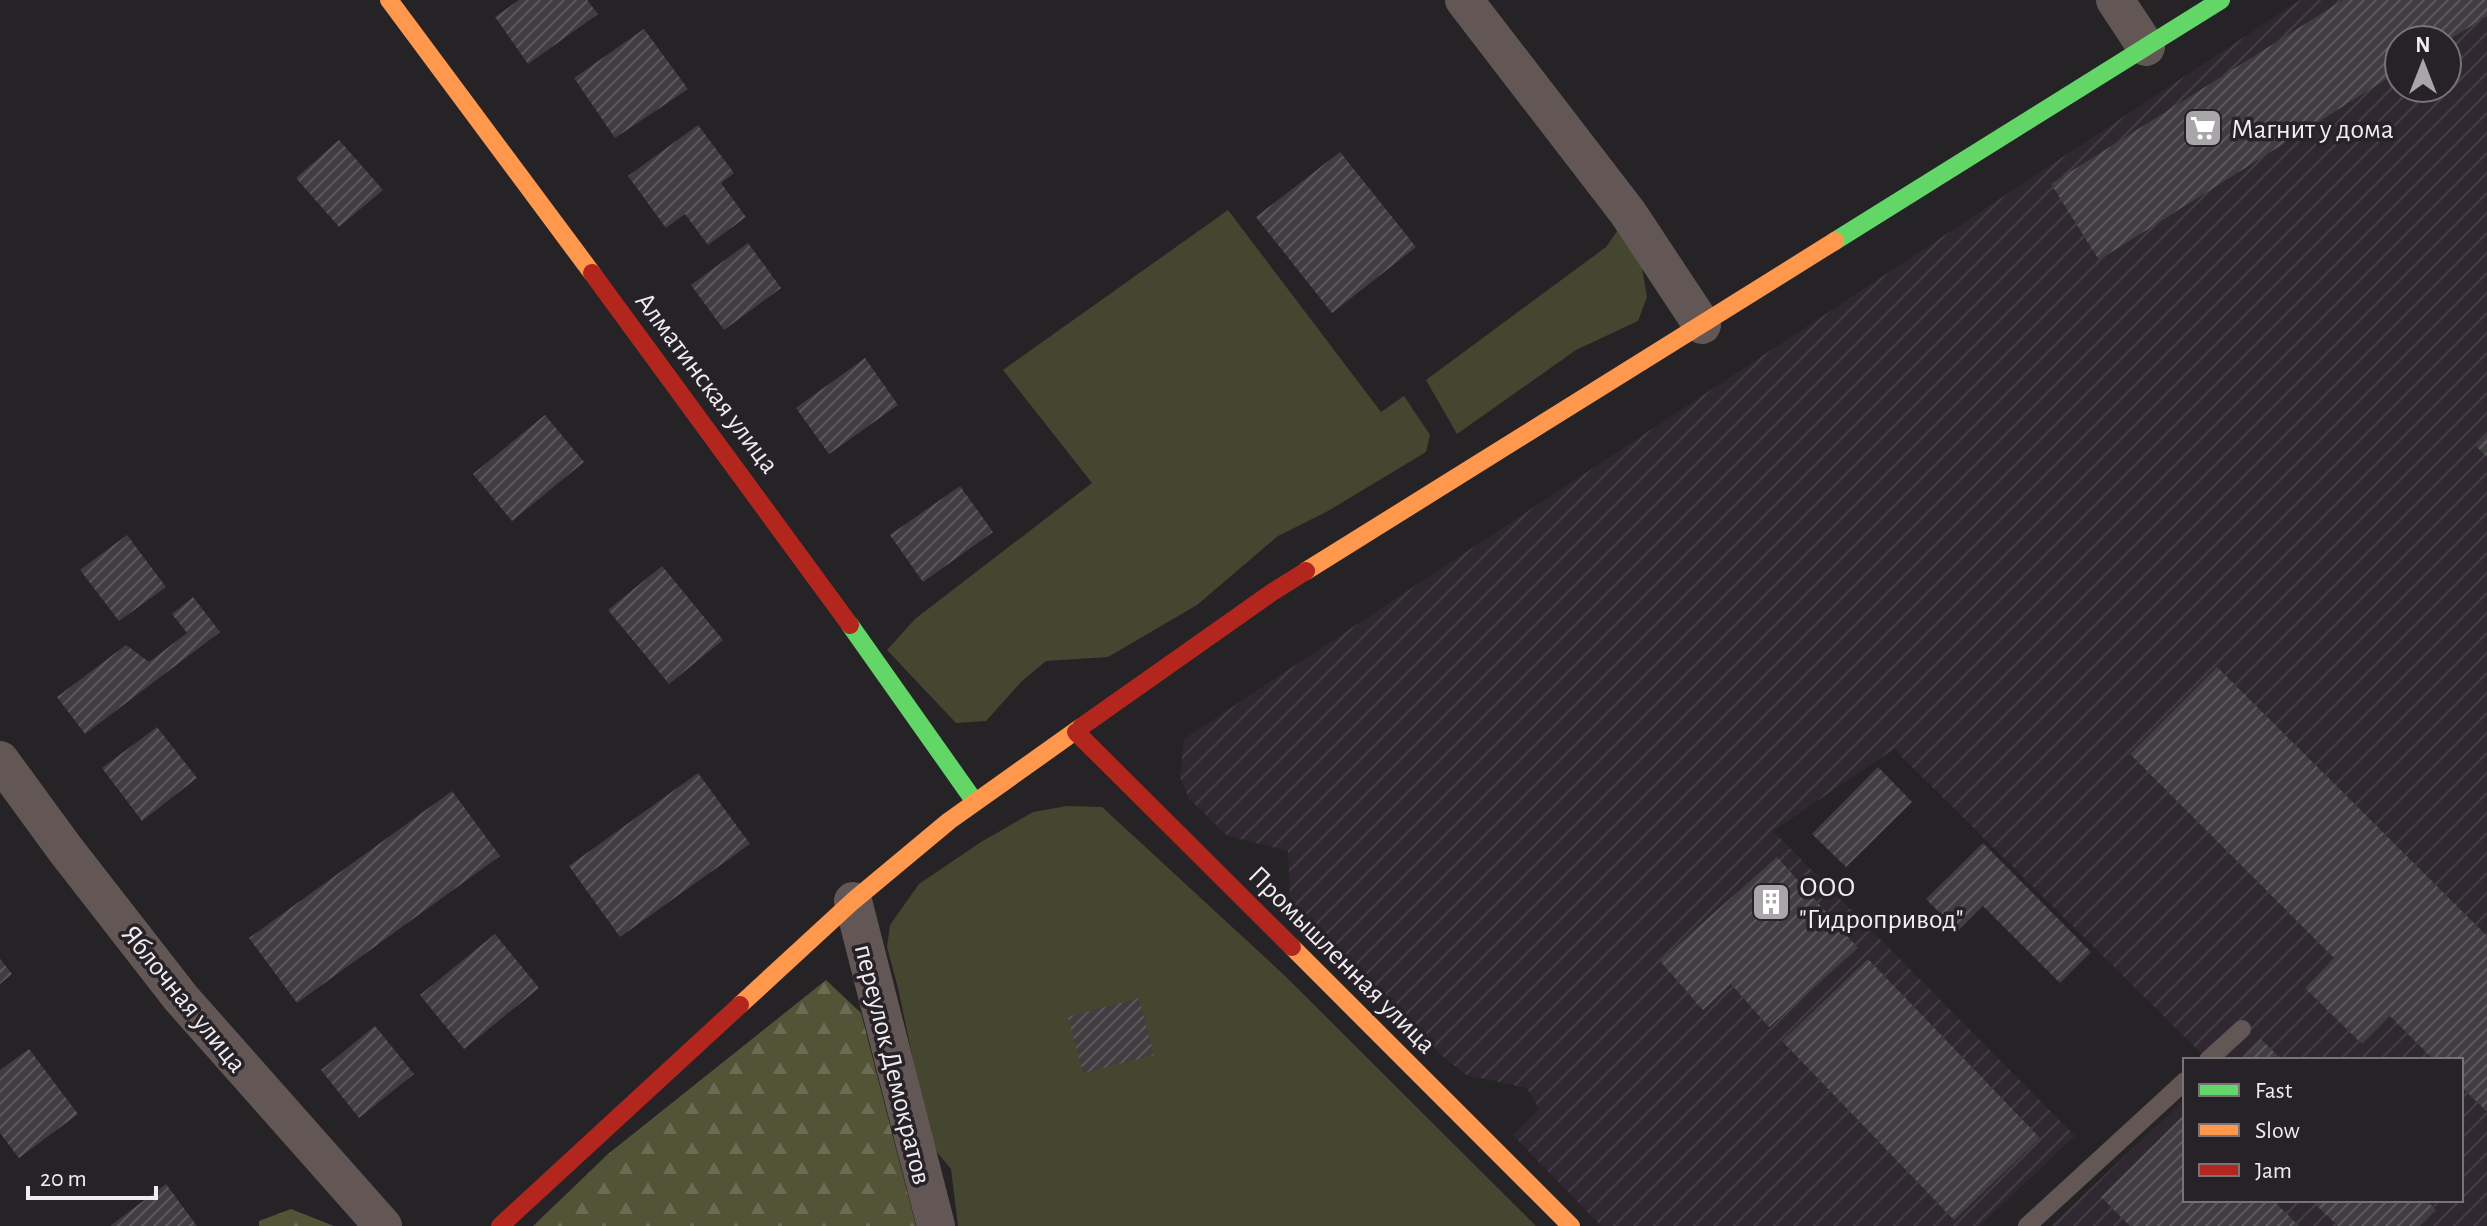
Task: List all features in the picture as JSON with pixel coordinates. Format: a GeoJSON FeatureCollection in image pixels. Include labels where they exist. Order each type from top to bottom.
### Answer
{"type":"FeatureCollection","features":[{"type":"Feature","properties":{"kind":"street","name":"Алматинская улица"},"geometry":{"type":"LineString","coordinates":[[389,0],[805,561],[975,802]]}},
{"type":"Feature","properties":{"kind":"street"},"geometry":{"type":"LineString","coordinates":[[1464,0],[1628,213],[1702,325]]}},
{"type":"Feature","properties":{"kind":"street"},"geometry":{"type":"LineString","coordinates":[[2115,0],[2146,47]]}},
{"type":"Feature","properties":{"kind":"street"},"geometry":{"type":"LineString","coordinates":[[500,1226],[853,901],[975,802],[1271,593],[2221,0]]}},
{"type":"Feature","properties":{"kind":"street","name":"Промышленная улица"},"geometry":{"type":"LineString","coordinates":[[1076,732],[1571,1226]]}},
{"type":"Feature","properties":{"kind":"street","name":"Яблочная улица"},"geometry":{"type":"LineString","coordinates":[[0,760],[181,998],[383,1226]]}},
{"type":"Feature","properties":{"kind":"street","name":"переулок Демократов"},"geometry":{"type":"LineString","coordinates":[[853,901],[936,1226]]}},
{"type":"Feature","properties":{"kind":"lane"},"geometry":{"type":"LineString","coordinates":[[2210,1058],[2242,1029]]}},
{"type":"Feature","properties":{"kind":"lane"},"geometry":{"type":"LineString","coordinates":[[2027,1226],[2183,1083]]}},
{"type":"Feature","properties":{"kind":"shaded area"},"geometry":{"type":"Polygon","coordinates":[[[2300,0],[2487,0],[2487,1226],[2051,1226],[2183,1101],[2183,1202],[2463,1202],[2463,1058],[2206,1058],[1894,749],[1773,831],[2075,1136],[1979,1226],[1601,1226],[1513,1135],[1539,1109],[1527,1088],[1466,1075],[1442,1056],[1290,904],[1288,851],[1228,836],[1189,799],[1180,777],[1184,739],[2300,0]]]}},
{"type":"Feature","properties":{"kind":"green space"},"geometry":{"type":"Polygon","coordinates":[[[1228,210],[1381,412],[1404,396],[1430,435],[1426,452],[1328,511],[1278,536],[1197,605],[1108,657],[1046,661],[1022,681],[986,721],[956,723],[887,650],[915,619],[1092,483],[1003,370],[1228,210]]]}},
{"type":"Feature","properties":{"kind":"green space"},"geometry":{"type":"Polygon","coordinates":[[[1622,224],[1642,268],[1647,297],[1638,321],[1576,350],[1457,434],[1426,380],[1606,247],[1622,224]]]}},
{"type":"Feature","properties":{"kind":"green space"},"geometry":{"type":"Polygon","coordinates":[[[1067,806],[1102,807],[1283,974],[1536,1226],[958,1226],[951,1169],[931,1145],[887,947],[890,925],[919,884],[981,842],[1033,812],[1067,806]]]}},
{"type":"Feature","properties":{"kind":"green space"},"geometry":{"type":"Polygon","coordinates":[[[826,980],[861,1013],[916,1226],[533,1226],[608,1154],[826,980]]]}},
{"type":"Feature","properties":{"kind":"green space"},"geometry":{"type":"Polygon","coordinates":[[[291,1209],[334,1226],[259,1226],[259,1221],[291,1209]]]}},
{"type":"Feature","properties":{"kind":"building"},"geometry":{"type":"Polygon","coordinates":[[[519,0],[587,0],[598,14],[528,64],[495,17],[519,0]]]}},
{"type":"Feature","properties":{"kind":"building"},"geometry":{"type":"Polygon","coordinates":[[[2343,0],[2487,0],[2487,16],[2463,31],[2463,24],[2383,24],[2383,81],[2099,260],[2051,184],[2343,0]]]}},
{"type":"Feature","properties":{"kind":"building"},"geometry":{"type":"Polygon","coordinates":[[[644,29],[688,89],[615,138],[574,78],[644,29]]]}},
{"type":"Feature","properties":{"kind":"building"},"geometry":{"type":"Polygon","coordinates":[[[698,125],[734,173],[721,183],[746,217],[708,245],[685,214],[666,228],[628,176],[698,125]]]}},
{"type":"Feature","properties":{"kind":"building"},"geometry":{"type":"Polygon","coordinates":[[[339,140],[383,190],[339,227],[296,178],[339,140]]]}},
{"type":"Feature","properties":{"kind":"building"},"geometry":{"type":"Polygon","coordinates":[[[1340,152],[1416,247],[1332,313],[1256,217],[1340,152]]]}},
{"type":"Feature","properties":{"kind":"building"},"geometry":{"type":"Polygon","coordinates":[[[748,243],[781,288],[724,330],[691,285],[748,243]]]}},
{"type":"Feature","properties":{"kind":"building"},"geometry":{"type":"Polygon","coordinates":[[[865,358],[898,405],[829,454],[796,408],[865,358]]]}},
{"type":"Feature","properties":{"kind":"building"},"geometry":{"type":"Polygon","coordinates":[[[545,415],[584,462],[512,521],[473,474],[545,415]]]}},
{"type":"Feature","properties":{"kind":"building"},"geometry":{"type":"Polygon","coordinates":[[[2487,435],[2487,457],[2476,446],[2487,435]]]}},
{"type":"Feature","properties":{"kind":"building"},"geometry":{"type":"Polygon","coordinates":[[[960,486],[993,532],[923,582],[890,535],[960,486]]]}},
{"type":"Feature","properties":{"kind":"building"},"geometry":{"type":"Polygon","coordinates":[[[127,535],[166,587],[119,621],[80,570],[127,535]]]}},
{"type":"Feature","properties":{"kind":"building"},"geometry":{"type":"Polygon","coordinates":[[[662,566],[723,640],[669,684],[608,610],[662,566]]]}},
{"type":"Feature","properties":{"kind":"building"},"geometry":{"type":"Polygon","coordinates":[[[193,597],[220,632],[85,734],[57,697],[126,645],[149,662],[187,633],[172,614],[193,597]]]}},
{"type":"Feature","properties":{"kind":"building"},"geometry":{"type":"Polygon","coordinates":[[[2217,667],[2487,936],[2487,1112],[2463,1088],[2463,1058],[2432,1058],[2390,1016],[2362,1044],[2305,988],[2334,958],[2130,754],[2217,667]]]}},
{"type":"Feature","properties":{"kind":"building"},"geometry":{"type":"Polygon","coordinates":[[[157,727],[197,778],[142,821],[102,768],[157,727]]]}},
{"type":"Feature","properties":{"kind":"building"},"geometry":{"type":"Polygon","coordinates":[[[1878,767],[1912,802],[1846,867],[1812,834],[1878,767]]]}},
{"type":"Feature","properties":{"kind":"building"},"geometry":{"type":"Polygon","coordinates":[[[698,773],[750,844],[620,937],[569,866],[698,773]]]}},
{"type":"Feature","properties":{"kind":"building"},"geometry":{"type":"Polygon","coordinates":[[[452,791],[500,856],[297,1003],[249,938],[452,791]]]}},
{"type":"Feature","properties":{"kind":"building"},"geometry":{"type":"Polygon","coordinates":[[[1983,843],[2091,952],[2060,983],[1983,906],[1958,931],[1926,899],[1983,843]]]}},
{"type":"Feature","properties":{"kind":"building","name":"ООО \"Гидропривод\""},"geometry":{"type":"Polygon","coordinates":[[[1777,857],[1858,948],[1769,1027],[1731,984],[1703,1010],[1660,961],[1777,857]]]}},
{"type":"Feature","properties":{"kind":"building"},"geometry":{"type":"Polygon","coordinates":[[[495,934],[539,988],[464,1049],[420,995],[495,934]]]}},
{"type":"Feature","properties":{"kind":"building"},"geometry":{"type":"Polygon","coordinates":[[[0,959],[12,974],[0,984],[0,959]]]}},
{"type":"Feature","properties":{"kind":"building"},"geometry":{"type":"Polygon","coordinates":[[[1868,959],[2040,1138],[1954,1220],[1782,1041],[1868,959]]]}},
{"type":"Feature","properties":{"kind":"building"},"geometry":{"type":"Polygon","coordinates":[[[1139,998],[1154,1055],[1083,1073],[1068,1017],[1139,998]]]}},
{"type":"Feature","properties":{"kind":"building"},"geometry":{"type":"Polygon","coordinates":[[[375,1026],[414,1074],[359,1118],[321,1070],[375,1026]]]}},
{"type":"Feature","properties":{"kind":"building"},"geometry":{"type":"Polygon","coordinates":[[[2261,1039],[2280,1058],[2243,1058],[2261,1039]]]}},
{"type":"Feature","properties":{"kind":"building"},"geometry":{"type":"Polygon","coordinates":[[[29,1049],[78,1114],[19,1158],[0,1133],[0,1070],[29,1049]]]}},
{"type":"Feature","properties":{"kind":"building"},"geometry":{"type":"Polygon","coordinates":[[[2183,1116],[2183,1202],[2275,1202],[2299,1226],[2130,1226],[2101,1197],[2183,1116]]]}},
{"type":"Feature","properties":{"kind":"building"},"geometry":{"type":"Polygon","coordinates":[[[166,1184],[197,1226],[110,1226],[166,1184]]]}},
{"type":"Feature","properties":{"kind":"building"},"geometry":{"type":"Polygon","coordinates":[[[2313,1202],[2428,1202],[2436,1210],[2420,1226],[2338,1226],[2313,1202]]]}},
{"type":"Feature","properties":{"kind":"traffic: fast"},"geometry":{"type":"LineString","coordinates":[[1835,241],[2221,0]]}},
{"type":"Feature","properties":{"kind":"traffic: fast"},"geometry":{"type":"LineString","coordinates":[[850,625],[975,802]]}},
{"type":"Feature","properties":{"kind":"traffic: slow"},"geometry":{"type":"LineString","coordinates":[[389,0],[592,273]]}},
{"type":"Feature","properties":{"kind":"traffic: slow"},"geometry":{"type":"LineString","coordinates":[[1306,571],[1835,241]]}},
{"type":"Feature","properties":{"kind":"traffic: slow"},"geometry":{"type":"LineString","coordinates":[[740,1005],[853,901],[949,821],[1081,727]]}},
{"type":"Feature","properties":{"kind":"traffic: slow"},"geometry":{"type":"LineString","coordinates":[[1292,947],[1571,1226]]}},
{"type":"Feature","properties":{"kind":"traffic: jam"},"geometry":{"type":"LineString","coordinates":[[592,273],[850,625]]}},
{"type":"Feature","properties":{"kind":"traffic: jam"},"geometry":{"type":"LineString","coordinates":[[1081,727],[1306,571]]}},
{"type":"Feature","properties":{"kind":"traffic: jam"},"geometry":{"type":"LineString","coordinates":[[1076,732],[1292,947]]}},
{"type":"Feature","properties":{"kind":"traffic: jam"},"geometry":{"type":"LineString","coordinates":[[500,1226],[740,1005]]}},
{"type":"Feature","properties":{"kind":"place","name":"Магнит у дома"},"geometry":{"type":"Point","coordinates":[2203,128]}},
{"type":"Feature","properties":{"kind":"place","name":"ООО \"Гидропривод\""},"geometry":{"type":"Point","coordinates":[1771,902]}}]}
